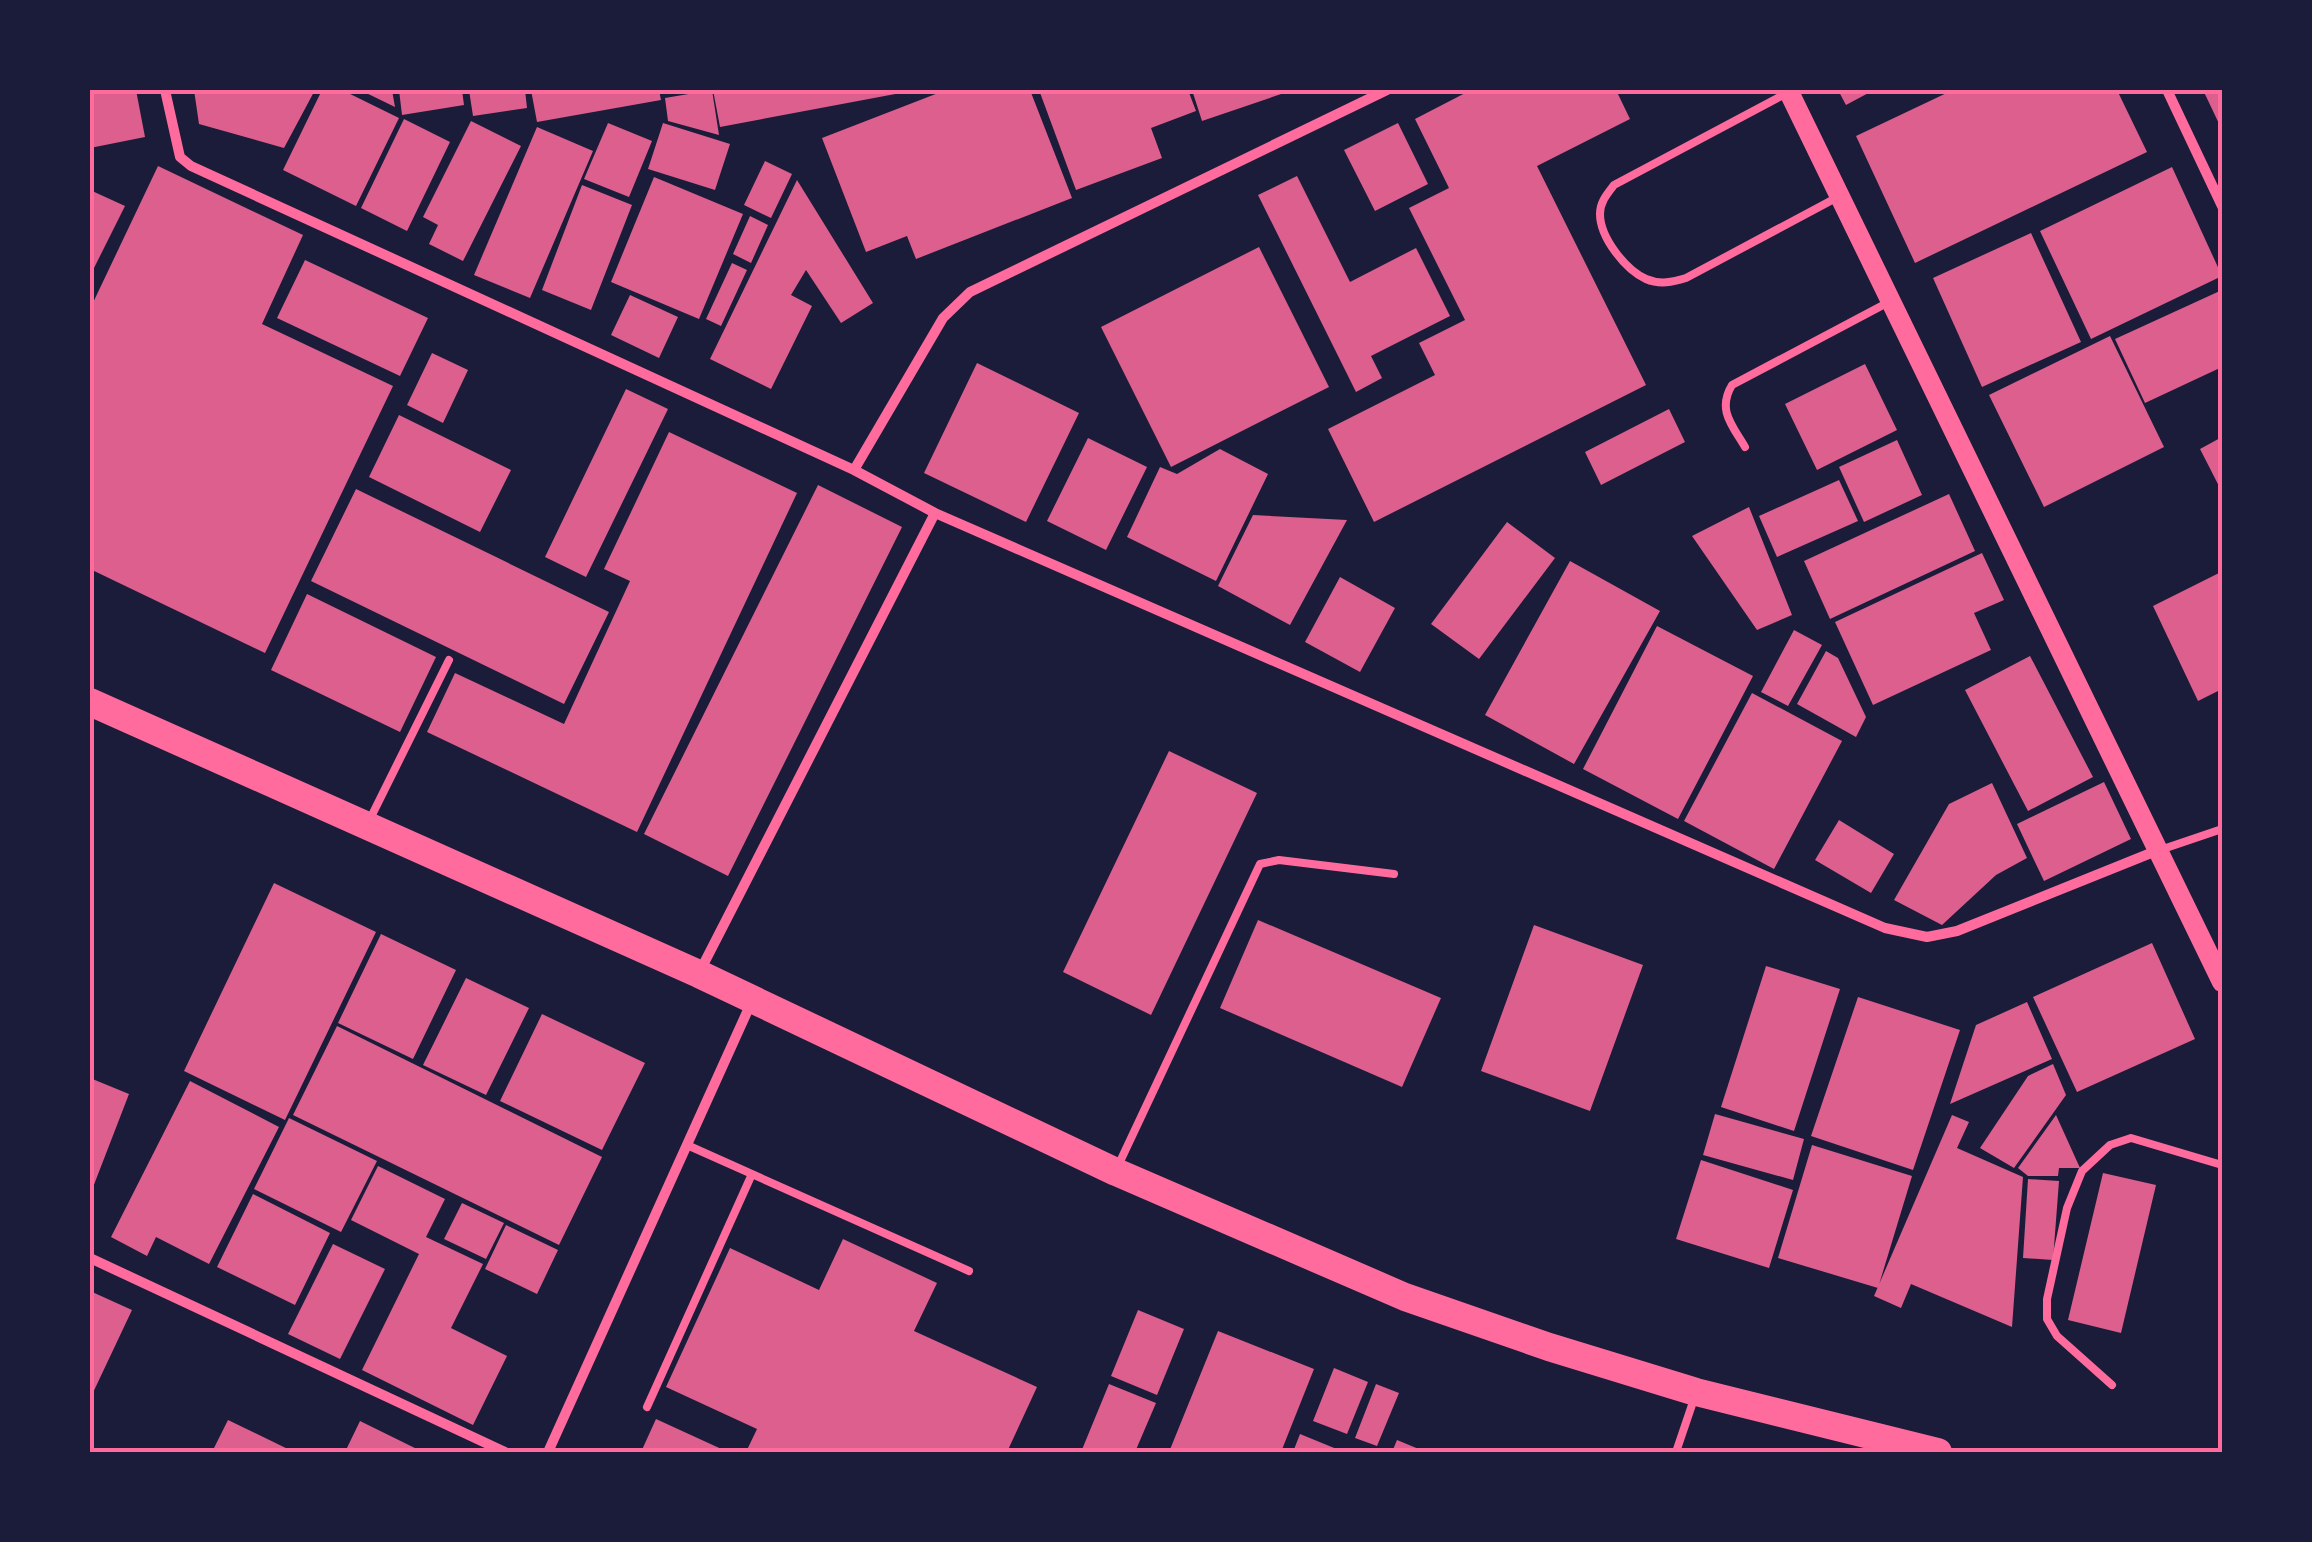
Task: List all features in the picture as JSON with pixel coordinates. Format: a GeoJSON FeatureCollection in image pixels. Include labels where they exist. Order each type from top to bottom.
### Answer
{"type":"FeatureCollection","features":[{"type":"Feature","properties":{"kind":"highway"},"geometry":{"type":"LineString","coordinates":[[90,702],[698,974],[1116,1172],[1405,1297],[1696,1392],[1938,1452]]}},
{"type":"Feature","properties":{"kind":"main road"},"geometry":{"type":"LineString","coordinates":[[1789,91],[2222,982]]}},
{"type":"Feature","properties":{"kind":"street"},"geometry":{"type":"LineString","coordinates":[[165,90],[184,162],[854,470],[934,513],[1884,928],[1927,936],[1957,931],[2156,850]]}},
{"type":"Feature","properties":{"kind":"street"},"geometry":{"type":"LineString","coordinates":[[854,470],[942,318],[970,292],[1387,90]]}},
{"type":"Feature","properties":{"kind":"street"},"geometry":{"type":"LineString","coordinates":[[2167,90],[2222,206]]}},
{"type":"Feature","properties":{"kind":"street"},"geometry":{"type":"LineString","coordinates":[[698,974],[934,513]]}},
{"type":"Feature","properties":{"kind":"street"},"geometry":{"type":"LineString","coordinates":[[548,1452],[753,1000]]}},
{"type":"Feature","properties":{"kind":"street"},"geometry":{"type":"LineString","coordinates":[[90,1258],[504,1452]]}},
{"type":"Feature","properties":{"kind":"lane"},"geometry":{"type":"LineString","coordinates":[[1789,91],[1614,185],[1603,200],[1600,218],[1617,254],[1648,280],[1667,283],[1686,278],[1840,196]]}},
{"type":"Feature","properties":{"kind":"lane"},"geometry":{"type":"LineString","coordinates":[[1745,447],[1724,410],[1724,398],[1732,385],[1891,300]]}},
{"type":"Feature","properties":{"kind":"lane"},"geometry":{"type":"LineString","coordinates":[[366,827],[449,660]]}},
{"type":"Feature","properties":{"kind":"lane"},"geometry":{"type":"LineString","coordinates":[[2156,850],[2222,830]]}},
{"type":"Feature","properties":{"kind":"lane"},"geometry":{"type":"LineString","coordinates":[[1116,1172],[1260,864],[1279,860],[1394,874]]}},
{"type":"Feature","properties":{"kind":"lane"},"geometry":{"type":"LineString","coordinates":[[2112,1384],[2058,1336],[2047,1319],[2067,1208],[2082,1171],[2110,1145],[2131,1138],[2222,1164]]}},
{"type":"Feature","properties":{"kind":"lane"},"geometry":{"type":"LineString","coordinates":[[687,1145],[969,1271]]}},
{"type":"Feature","properties":{"kind":"lane"},"geometry":{"type":"LineString","coordinates":[[646,1407],[752,1174]]}},
{"type":"Feature","properties":{"kind":"lane"},"geometry":{"type":"LineString","coordinates":[[1676,1452],[1696,1392]]}},
{"type":"Feature","properties":{"kind":"building"},"geometry":{"type":"Polygon","coordinates":[[[90,90],[136,90],[145,137],[90,148],[90,90]]]}},
{"type":"Feature","properties":{"kind":"building"},"geometry":{"type":"Polygon","coordinates":[[[194,90],[315,90],[284,148],[199,124],[194,90]]]}},
{"type":"Feature","properties":{"kind":"building"},"geometry":{"type":"Polygon","coordinates":[[[322,90],[342,90],[399,118],[356,206],[283,170],[322,90]]]}},
{"type":"Feature","properties":{"kind":"building"},"geometry":{"type":"Polygon","coordinates":[[[360,90],[392,90],[395,107],[360,90]]]}},
{"type":"Feature","properties":{"kind":"building"},"geometry":{"type":"Polygon","coordinates":[[[399,90],[462,90],[464,105],[402,115],[399,90]]]}},
{"type":"Feature","properties":{"kind":"building"},"geometry":{"type":"Polygon","coordinates":[[[469,90],[525,90],[527,108],[473,116],[469,90]]]}},
{"type":"Feature","properties":{"kind":"building"},"geometry":{"type":"Polygon","coordinates":[[[531,90],[659,90],[661,100],[537,122],[531,90]]]}},
{"type":"Feature","properties":{"kind":"building"},"geometry":{"type":"Polygon","coordinates":[[[712,90],[719,135],[668,121],[665,98],[712,90]]]}},
{"type":"Feature","properties":{"kind":"building"},"geometry":{"type":"Polygon","coordinates":[[[713,90],[906,90],[906,92],[720,127],[713,90]]]}},
{"type":"Feature","properties":{"kind":"building"},"geometry":{"type":"Polygon","coordinates":[[[946,90],[1030,90],[1072,198],[916,259],[907,236],[866,252],[822,138],[946,90]]]}},
{"type":"Feature","properties":{"kind":"building"},"geometry":{"type":"Polygon","coordinates":[[[1039,90],[1188,90],[1196,111],[1151,128],[1162,158],[1076,190],[1039,90]]]}},
{"type":"Feature","properties":{"kind":"building"},"geometry":{"type":"Polygon","coordinates":[[[1192,90],[1290,90],[1290,91],[1202,121],[1192,90]]]}},
{"type":"Feature","properties":{"kind":"building"},"geometry":{"type":"Polygon","coordinates":[[[1471,90],[1616,90],[1630,119],[1537,166],[1646,385],[1374,522],[1328,429],[1435,375],[1419,343],[1465,320],[1409,208],[1449,188],[1415,119],[1471,90]]]}},
{"type":"Feature","properties":{"kind":"building"},"geometry":{"type":"Polygon","coordinates":[[[1838,90],[1874,90],[1846,105],[1838,90]]]}},
{"type":"Feature","properties":{"kind":"building"},"geometry":{"type":"Polygon","coordinates":[[[1953,90],[2117,90],[2147,152],[1915,263],[1856,136],[1953,90]]]}},
{"type":"Feature","properties":{"kind":"building"},"geometry":{"type":"Polygon","coordinates":[[[2203,90],[2222,90],[2222,130],[2203,90]]]}},
{"type":"Feature","properties":{"kind":"building"},"geometry":{"type":"Polygon","coordinates":[[[404,119],[450,142],[407,231],[361,208],[404,119]]]}},
{"type":"Feature","properties":{"kind":"building"},"geometry":{"type":"Polygon","coordinates":[[[471,121],[521,146],[463,261],[429,244],[438,225],[423,217],[471,121]]]}},
{"type":"Feature","properties":{"kind":"building"},"geometry":{"type":"Polygon","coordinates":[[[608,123],[652,141],[629,197],[584,179],[608,123]]]}},
{"type":"Feature","properties":{"kind":"building"},"geometry":{"type":"Polygon","coordinates":[[[663,123],[730,144],[715,190],[648,169],[663,123]]]}},
{"type":"Feature","properties":{"kind":"building"},"geometry":{"type":"Polygon","coordinates":[[[1398,123],[1428,184],[1375,211],[1344,150],[1398,123]]]}},
{"type":"Feature","properties":{"kind":"building"},"geometry":{"type":"Polygon","coordinates":[[[537,127],[593,151],[530,298],[474,275],[537,127]]]}},
{"type":"Feature","properties":{"kind":"building"},"geometry":{"type":"Polygon","coordinates":[[[765,161],[792,174],[771,218],[744,205],[765,161]]]}},
{"type":"Feature","properties":{"kind":"building"},"geometry":{"type":"Polygon","coordinates":[[[158,166],[303,235],[262,324],[393,386],[265,653],[90,569],[90,309],[158,166]]]}},
{"type":"Feature","properties":{"kind":"building"},"geometry":{"type":"Polygon","coordinates":[[[2172,167],[2222,276],[2091,339],[2040,231],[2172,167]]]}},
{"type":"Feature","properties":{"kind":"building"},"geometry":{"type":"Polygon","coordinates":[[[1297,176],[1350,282],[1416,248],[1450,316],[1371,356],[1382,378],[1356,392],[1258,195],[1297,176]]]}},
{"type":"Feature","properties":{"kind":"building"},"geometry":{"type":"Polygon","coordinates":[[[654,177],[743,214],[699,319],[611,282],[654,177]]]}},
{"type":"Feature","properties":{"kind":"building"},"geometry":{"type":"Polygon","coordinates":[[[797,180],[873,303],[841,323],[806,270],[791,295],[812,306],[771,389],[710,359],[797,180]]]}},
{"type":"Feature","properties":{"kind":"building"},"geometry":{"type":"Polygon","coordinates":[[[582,185],[632,205],[591,310],[542,290],[582,185]]]}},
{"type":"Feature","properties":{"kind":"building"},"geometry":{"type":"Polygon","coordinates":[[[90,190],[125,206],[90,276],[90,190]]]}},
{"type":"Feature","properties":{"kind":"building"},"geometry":{"type":"Polygon","coordinates":[[[750,216],[768,225],[751,263],[733,254],[750,216]]]}},
{"type":"Feature","properties":{"kind":"building"},"geometry":{"type":"Polygon","coordinates":[[[2031,233],[2081,342],[1982,387],[1933,278],[2031,233]]]}},
{"type":"Feature","properties":{"kind":"building"},"geometry":{"type":"Polygon","coordinates":[[[1259,247],[1329,387],[1171,467],[1101,327],[1259,247]]]}},
{"type":"Feature","properties":{"kind":"building"},"geometry":{"type":"Polygon","coordinates":[[[305,260],[428,318],[400,376],[277,318],[305,260]]]}},
{"type":"Feature","properties":{"kind":"building"},"geometry":{"type":"Polygon","coordinates":[[[732,263],[747,270],[721,326],[706,319],[732,263]]]}},
{"type":"Feature","properties":{"kind":"building"},"geometry":{"type":"Polygon","coordinates":[[[2222,290],[2222,367],[2145,403],[2115,339],[2222,290]]]}},
{"type":"Feature","properties":{"kind":"building"},"geometry":{"type":"Polygon","coordinates":[[[630,295],[678,317],[659,358],[611,335],[630,295]]]}},
{"type":"Feature","properties":{"kind":"building"},"geometry":{"type":"Polygon","coordinates":[[[2110,336],[2164,447],[2044,507],[1989,395],[2110,336]]]}},
{"type":"Feature","properties":{"kind":"building"},"geometry":{"type":"Polygon","coordinates":[[[432,353],[468,370],[443,423],[407,405],[432,353]]]}},
{"type":"Feature","properties":{"kind":"building"},"geometry":{"type":"Polygon","coordinates":[[[977,363],[1079,413],[1026,522],[924,473],[977,363]]]}},
{"type":"Feature","properties":{"kind":"building"},"geometry":{"type":"Polygon","coordinates":[[[1865,364],[1897,430],[1817,470],[1785,404],[1865,364]]]}},
{"type":"Feature","properties":{"kind":"building"},"geometry":{"type":"Polygon","coordinates":[[[626,389],[668,409],[586,577],[545,557],[626,389]]]}},
{"type":"Feature","properties":{"kind":"building"},"geometry":{"type":"Polygon","coordinates":[[[1669,409],[1685,442],[1601,485],[1585,452],[1669,409]]]}},
{"type":"Feature","properties":{"kind":"building"},"geometry":{"type":"Polygon","coordinates":[[[399,415],[511,470],[480,532],[369,477],[399,415]]]}},
{"type":"Feature","properties":{"kind":"building"},"geometry":{"type":"Polygon","coordinates":[[[669,432],[797,493],[637,832],[427,732],[455,673],[564,724],[630,581],[604,569],[669,432]]]}},
{"type":"Feature","properties":{"kind":"building"},"geometry":{"type":"Polygon","coordinates":[[[2222,437],[2222,492],[2200,449],[2222,437]]]}},
{"type":"Feature","properties":{"kind":"building"},"geometry":{"type":"Polygon","coordinates":[[[1088,438],[1147,467],[1106,550],[1047,521],[1088,438]]]}},
{"type":"Feature","properties":{"kind":"building"},"geometry":{"type":"Polygon","coordinates":[[[1897,440],[1922,495],[1864,522],[1839,467],[1897,440]]]}},
{"type":"Feature","properties":{"kind":"building"},"geometry":{"type":"Polygon","coordinates":[[[1220,449],[1268,474],[1216,581],[1127,537],[1160,467],[1177,474],[1220,449]]]}},
{"type":"Feature","properties":{"kind":"building"},"geometry":{"type":"Polygon","coordinates":[[[1839,480],[1858,521],[1777,557],[1759,516],[1839,480]]]}},
{"type":"Feature","properties":{"kind":"building"},"geometry":{"type":"Polygon","coordinates":[[[818,485],[902,527],[728,876],[644,834],[818,485]]]}},
{"type":"Feature","properties":{"kind":"building"},"geometry":{"type":"Polygon","coordinates":[[[356,489],[609,612],[564,704],[311,581],[356,489]]]}},
{"type":"Feature","properties":{"kind":"building"},"geometry":{"type":"Polygon","coordinates":[[[1949,494],[1975,551],[1830,619],[1804,561],[1949,494]]]}},
{"type":"Feature","properties":{"kind":"building"},"geometry":{"type":"Polygon","coordinates":[[[1749,507],[1792,615],[1757,630],[1692,536],[1749,507]]]}},
{"type":"Feature","properties":{"kind":"building"},"geometry":{"type":"Polygon","coordinates":[[[1253,515],[1347,520],[1290,625],[1218,586],[1253,515]]]}},
{"type":"Feature","properties":{"kind":"building"},"geometry":{"type":"Polygon","coordinates":[[[1507,522],[1555,558],[1479,659],[1431,624],[1507,522]]]}},
{"type":"Feature","properties":{"kind":"building"},"geometry":{"type":"Polygon","coordinates":[[[1982,553],[2004,600],[1974,613],[1991,650],[1873,705],[1835,622],[1982,553]]]}},
{"type":"Feature","properties":{"kind":"building"},"geometry":{"type":"Polygon","coordinates":[[[1570,561],[1660,611],[1574,764],[1485,715],[1570,561]]]}},
{"type":"Feature","properties":{"kind":"building"},"geometry":{"type":"Polygon","coordinates":[[[2219,573],[2222,689],[2198,701],[2153,606],[2219,573]]]}},
{"type":"Feature","properties":{"kind":"building"},"geometry":{"type":"Polygon","coordinates":[[[1340,577],[1395,608],[1360,672],[1305,642],[1340,577]]]}},
{"type":"Feature","properties":{"kind":"building"},"geometry":{"type":"Polygon","coordinates":[[[307,594],[436,657],[400,732],[271,670],[307,594]]]}},
{"type":"Feature","properties":{"kind":"building"},"geometry":{"type":"Polygon","coordinates":[[[1657,626],[1753,676],[1678,819],[1583,769],[1657,626]]]}},
{"type":"Feature","properties":{"kind":"building"},"geometry":{"type":"Polygon","coordinates":[[[1794,630],[1822,645],[1788,706],[1761,692],[1794,630]]]}},
{"type":"Feature","properties":{"kind":"building"},"geometry":{"type":"Polygon","coordinates":[[[1826,651],[1838,658],[1866,717],[1856,737],[1797,704],[1826,651]]]}},
{"type":"Feature","properties":{"kind":"building"},"geometry":{"type":"Polygon","coordinates":[[[2030,656],[2093,777],[2028,811],[1965,690],[2030,656]]]}},
{"type":"Feature","properties":{"kind":"building"},"geometry":{"type":"Polygon","coordinates":[[[1752,693],[1842,741],[1774,869],[1684,821],[1752,693]]]}},
{"type":"Feature","properties":{"kind":"building"},"geometry":{"type":"Polygon","coordinates":[[[1169,751],[1257,793],[1151,1015],[1063,972],[1169,751]]]}},
{"type":"Feature","properties":{"kind":"building"},"geometry":{"type":"Polygon","coordinates":[[[2104,782],[2131,839],[2044,881],[2017,824],[2104,782]]]}},
{"type":"Feature","properties":{"kind":"building"},"geometry":{"type":"Polygon","coordinates":[[[1992,783],[2027,858],[1996,875],[1942,925],[1894,900],[1949,804],[1992,783]]]}},
{"type":"Feature","properties":{"kind":"building"},"geometry":{"type":"Polygon","coordinates":[[[1839,820],[1894,854],[1871,893],[1815,860],[1839,820]]]}},
{"type":"Feature","properties":{"kind":"building"},"geometry":{"type":"Polygon","coordinates":[[[274,883],[376,932],[285,1120],[184,1071],[274,883]]]}},
{"type":"Feature","properties":{"kind":"building"},"geometry":{"type":"Polygon","coordinates":[[[1258,920],[1441,998],[1402,1087],[1220,1008],[1258,920]]]}},
{"type":"Feature","properties":{"kind":"building"},"geometry":{"type":"Polygon","coordinates":[[[1534,925],[1643,965],[1590,1111],[1481,1071],[1534,925]]]}},
{"type":"Feature","properties":{"kind":"building"},"geometry":{"type":"Polygon","coordinates":[[[381,934],[456,970],[413,1059],[338,1023],[381,934]]]}},
{"type":"Feature","properties":{"kind":"building"},"geometry":{"type":"Polygon","coordinates":[[[2152,943],[2195,1039],[2077,1092],[2033,997],[2152,943]]]}},
{"type":"Feature","properties":{"kind":"building"},"geometry":{"type":"Polygon","coordinates":[[[1766,966],[1840,989],[1794,1131],[1721,1107],[1766,966]]]}},
{"type":"Feature","properties":{"kind":"building"},"geometry":{"type":"Polygon","coordinates":[[[466,978],[529,1008],[486,1095],[423,1065],[466,978]]]}},
{"type":"Feature","properties":{"kind":"building"},"geometry":{"type":"Polygon","coordinates":[[[1858,997],[1960,1030],[1913,1170],[1811,1136],[1858,997]]]}},
{"type":"Feature","properties":{"kind":"building"},"geometry":{"type":"Polygon","coordinates":[[[2027,1002],[2052,1059],[1950,1104],[1976,1025],[2027,1002]]]}},
{"type":"Feature","properties":{"kind":"building"},"geometry":{"type":"Polygon","coordinates":[[[542,1014],[645,1063],[602,1150],[500,1101],[542,1014]]]}},
{"type":"Feature","properties":{"kind":"building"},"geometry":{"type":"Polygon","coordinates":[[[337,1026],[602,1157],[559,1245],[293,1115],[337,1026]]]}},
{"type":"Feature","properties":{"kind":"building"},"geometry":{"type":"Polygon","coordinates":[[[2053,1064],[2066,1095],[2014,1168],[1980,1148],[2028,1076],[2053,1064]]]}},
{"type":"Feature","properties":{"kind":"building"},"geometry":{"type":"Polygon","coordinates":[[[90,1078],[129,1094],[90,1195],[90,1078]]]}},
{"type":"Feature","properties":{"kind":"building"},"geometry":{"type":"Polygon","coordinates":[[[190,1081],[279,1127],[209,1264],[156,1237],[147,1256],[111,1237],[190,1081]]]}},
{"type":"Feature","properties":{"kind":"building"},"geometry":{"type":"Polygon","coordinates":[[[1715,1114],[1804,1139],[1793,1180],[1703,1155],[1715,1114]]]}},
{"type":"Feature","properties":{"kind":"building"},"geometry":{"type":"Polygon","coordinates":[[[1952,1115],[1969,1122],[1957,1148],[2023,1177],[2012,1327],[1911,1284],[1901,1308],[1874,1296],[1952,1115]]]}},
{"type":"Feature","properties":{"kind":"building"},"geometry":{"type":"Polygon","coordinates":[[[2056,1115],[2080,1168],[2059,1168],[2058,1176],[2028,1176],[2018,1168],[2056,1115]]]}},
{"type":"Feature","properties":{"kind":"building"},"geometry":{"type":"Polygon","coordinates":[[[289,1118],[377,1161],[341,1232],[254,1189],[289,1118]]]}},
{"type":"Feature","properties":{"kind":"building"},"geometry":{"type":"Polygon","coordinates":[[[1812,1145],[1912,1176],[1878,1288],[1778,1258],[1812,1145]]]}},
{"type":"Feature","properties":{"kind":"building"},"geometry":{"type":"Polygon","coordinates":[[[1701,1160],[1793,1190],[1769,1268],[1676,1239],[1701,1160]]]}},
{"type":"Feature","properties":{"kind":"building"},"geometry":{"type":"Polygon","coordinates":[[[378,1166],[445,1199],[426,1237],[483,1264],[451,1328],[507,1356],[473,1425],[362,1370],[419,1254],[351,1220],[378,1166]]]}},
{"type":"Feature","properties":{"kind":"building"},"geometry":{"type":"Polygon","coordinates":[[[2103,1173],[2156,1185],[2121,1333],[2068,1320],[2103,1173]]]}},
{"type":"Feature","properties":{"kind":"building"},"geometry":{"type":"Polygon","coordinates":[[[2028,1179],[2059,1181],[2053,1260],[2023,1258],[2028,1179]]]}},
{"type":"Feature","properties":{"kind":"building"},"geometry":{"type":"Polygon","coordinates":[[[253,1194],[330,1233],[295,1305],[217,1267],[253,1194]]]}},
{"type":"Feature","properties":{"kind":"building"},"geometry":{"type":"Polygon","coordinates":[[[462,1203],[504,1223],[486,1259],[444,1239],[462,1203]]]}},
{"type":"Feature","properties":{"kind":"building"},"geometry":{"type":"Polygon","coordinates":[[[506,1225],[558,1250],[537,1294],[485,1269],[506,1225]]]}},
{"type":"Feature","properties":{"kind":"building"},"geometry":{"type":"Polygon","coordinates":[[[843,1239],[937,1283],[914,1331],[1037,1387],[1007,1452],[746,1452],[757,1429],[666,1387],[730,1248],[819,1290],[843,1239]]]}},
{"type":"Feature","properties":{"kind":"building"},"geometry":{"type":"Polygon","coordinates":[[[333,1244],[385,1269],[340,1359],[288,1334],[333,1244]]]}},
{"type":"Feature","properties":{"kind":"building"},"geometry":{"type":"Polygon","coordinates":[[[90,1291],[132,1310],[90,1399],[90,1291]]]}},
{"type":"Feature","properties":{"kind":"building"},"geometry":{"type":"Polygon","coordinates":[[[1138,1310],[1184,1329],[1157,1395],[1111,1376],[1138,1310]]]}},
{"type":"Feature","properties":{"kind":"building"},"geometry":{"type":"Polygon","coordinates":[[[1218,1331],[1314,1369],[1281,1452],[1169,1452],[1218,1331]]]}},
{"type":"Feature","properties":{"kind":"building"},"geometry":{"type":"Polygon","coordinates":[[[1334,1368],[1368,1382],[1347,1434],[1313,1421],[1334,1368]]]}},
{"type":"Feature","properties":{"kind":"building"},"geometry":{"type":"Polygon","coordinates":[[[1109,1384],[1156,1403],[1135,1452],[1081,1452],[1109,1384]]]}},
{"type":"Feature","properties":{"kind":"building"},"geometry":{"type":"Polygon","coordinates":[[[1376,1384],[1399,1393],[1377,1446],[1355,1438],[1376,1384]]]}},
{"type":"Feature","properties":{"kind":"building"},"geometry":{"type":"Polygon","coordinates":[[[656,1419],[728,1452],[641,1452],[656,1419]]]}},
{"type":"Feature","properties":{"kind":"building"},"geometry":{"type":"Polygon","coordinates":[[[228,1420],[294,1452],[212,1452],[228,1420]]]}},
{"type":"Feature","properties":{"kind":"building"},"geometry":{"type":"Polygon","coordinates":[[[360,1421],[423,1452],[345,1452],[360,1421]]]}},
{"type":"Feature","properties":{"kind":"building"},"geometry":{"type":"Polygon","coordinates":[[[1300,1434],[1344,1452],[1293,1452],[1300,1434]]]}},
{"type":"Feature","properties":{"kind":"building"},"geometry":{"type":"Polygon","coordinates":[[[1397,1440],[1426,1452],[1392,1452],[1397,1440]]]}}]}
